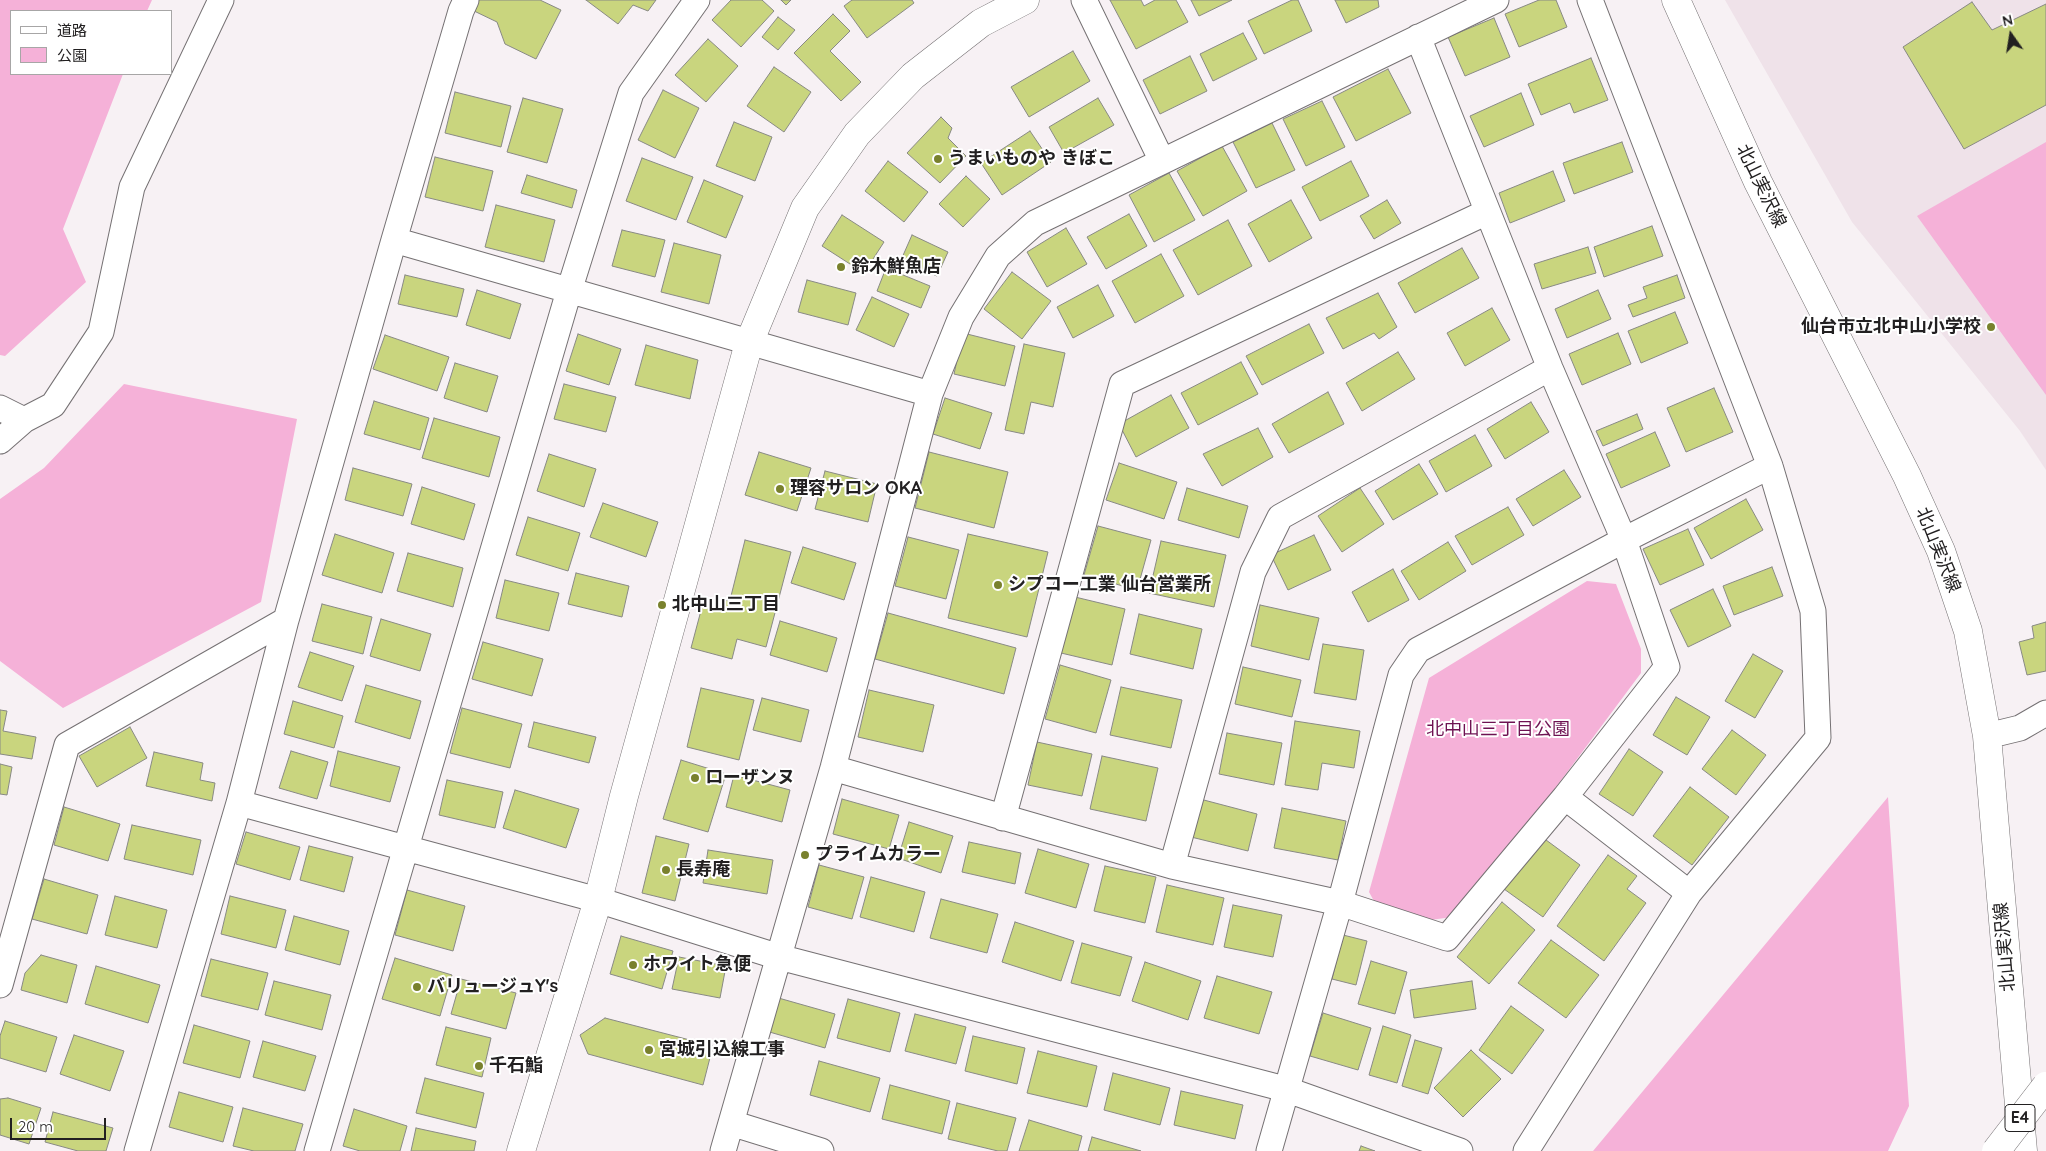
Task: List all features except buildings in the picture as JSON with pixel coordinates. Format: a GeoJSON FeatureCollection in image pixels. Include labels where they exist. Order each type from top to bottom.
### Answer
{"type":"FeatureCollection","features":[{"type":"Feature","properties":{"kind":"main road"},"geometry":{"type":"LineString","coordinates":[[521,1151],[598,900],[624,796],[749,342],[805,208],[857,134],[913,76],[981,23],[1025,0]]}},
{"type":"Feature","properties":{"kind":"main road","name":"北山実沢線"},"geometry":{"type":"LineString","coordinates":[[1676,0],[1758,182],[1907,476],[1941,552],[1968,631],[1987,736],[2023,1151]]}},
{"type":"Feature","properties":{"kind":"main road","name":"E4"},"geometry":{"type":"LineString","coordinates":[[1996,1151],[2046,1086]]}},
{"type":"Feature","properties":{"kind":"street"},"geometry":{"type":"LineString","coordinates":[[0,441],[24,420],[53,405],[101,332],[132,187],[221,0]]}},
{"type":"Feature","properties":{"kind":"street"},"geometry":{"type":"LineString","coordinates":[[136,1151],[239,802],[286,620],[394,240],[466,0]]}},
{"type":"Feature","properties":{"kind":"street"},"geometry":{"type":"LineString","coordinates":[[317,1151],[569,291],[632,93],[697,0]]}},
{"type":"Feature","properties":{"kind":"street"},"geometry":{"type":"LineString","coordinates":[[1084,0],[1162,162]]}},
{"type":"Feature","properties":{"kind":"street"},"geometry":{"type":"LineString","coordinates":[[723,1151],[833,768],[930,394],[961,317],[998,256],[1035,223],[1496,0]]}},
{"type":"Feature","properties":{"kind":"street"},"geometry":{"type":"LineString","coordinates":[[1526,1151],[1689,893],[1818,738],[1813,611],[1770,466],[1590,0]]}},
{"type":"Feature","properties":{"kind":"street"},"geometry":{"type":"LineString","coordinates":[[833,768],[1172,866],[1340,903],[1447,938],[1565,797],[1667,667],[1624,540],[1550,368],[1418,37]]}},
{"type":"Feature","properties":{"kind":"street"},"geometry":{"type":"LineString","coordinates":[[1003,818],[1122,384],[1487,212]]}},
{"type":"Feature","properties":{"kind":"street"},"geometry":{"type":"LineString","coordinates":[[394,240],[930,394]]}},
{"type":"Feature","properties":{"kind":"street"},"geometry":{"type":"LineString","coordinates":[[1172,866],[1253,572],[1280,517],[1550,368]]}},
{"type":"Feature","properties":{"kind":"street"},"geometry":{"type":"LineString","coordinates":[[0,408],[24,420]]}},
{"type":"Feature","properties":{"kind":"street"},"geometry":{"type":"LineString","coordinates":[[1269,1151],[1340,903],[1400,675],[1418,650],[1624,540],[1770,466]]}},
{"type":"Feature","properties":{"kind":"street"},"geometry":{"type":"LineString","coordinates":[[0,985],[67,745],[286,620]]}},
{"type":"Feature","properties":{"kind":"street"},"geometry":{"type":"LineString","coordinates":[[1987,736],[2020,728],[2046,713]]}},
{"type":"Feature","properties":{"kind":"street"},"geometry":{"type":"LineString","coordinates":[[1565,797],[1689,893]]}},
{"type":"Feature","properties":{"kind":"street"},"geometry":{"type":"LineString","coordinates":[[239,802],[598,900],[779,957],[1286,1089],[1460,1151]]}},
{"type":"Feature","properties":{"kind":"street"},"geometry":{"type":"LineString","coordinates":[[731,1124],[821,1151]]}},
{"type":"Feature","properties":{"kind":"shaded area","name":"仙台市立北中山小学校"},"geometry":{"type":"Polygon","coordinates":[[[1725,0],[2046,0],[2046,470],[2020,431],[1852,222],[1725,0]]]}},
{"type":"Feature","properties":{"kind":"green space"},"geometry":{"type":"Polygon","coordinates":[[[0,0],[152,0],[147,10],[10,10],[10,75],[123,75],[63,229],[86,282],[5,356],[0,355],[0,0]]]}},
{"type":"Feature","properties":{"kind":"green space"},"geometry":{"type":"Polygon","coordinates":[[[2046,142],[2046,395],[1917,216],[2046,142]]]}},
{"type":"Feature","properties":{"kind":"green space"},"geometry":{"type":"Polygon","coordinates":[[[124,384],[297,419],[261,602],[63,708],[0,661],[0,499],[44,468],[124,384]]]}},
{"type":"Feature","properties":{"kind":"green space","name":"北中山三丁目公園"},"geometry":{"type":"Polygon","coordinates":[[[1587,581],[1616,584],[1641,649],[1641,673],[1460,916],[1430,920],[1380,912],[1369,892],[1429,678],[1587,581]]]}},
{"type":"Feature","properties":{"kind":"green space"},"geometry":{"type":"Polygon","coordinates":[[[1888,797],[1909,1106],[1888,1151],[1593,1151],[1888,797]]]}},
{"type":"Feature","properties":{"kind":"place","name":"うまいものや きぼこ"},"geometry":{"type":"Point","coordinates":[938,159]}},
{"type":"Feature","properties":{"kind":"place","name":"鈴木鮮魚店"},"geometry":{"type":"Point","coordinates":[841,267]}},
{"type":"Feature","properties":{"kind":"place","name":"仙台市立北中山小学校"},"geometry":{"type":"Point","coordinates":[1991,327]}},
{"type":"Feature","properties":{"kind":"place","name":"理容サロン OKA"},"geometry":{"type":"Point","coordinates":[780,489]}},
{"type":"Feature","properties":{"kind":"place","name":"シプコー工業 仙台営業所"},"geometry":{"type":"Point","coordinates":[998,585]}},
{"type":"Feature","properties":{"kind":"place","name":"北中山三丁目"},"geometry":{"type":"Point","coordinates":[662,605]}},
{"type":"Feature","properties":{"kind":"place","name":"ローザンヌ"},"geometry":{"type":"Point","coordinates":[695,778]}},
{"type":"Feature","properties":{"kind":"place","name":"プライムカラー"},"geometry":{"type":"Point","coordinates":[805,855]}},
{"type":"Feature","properties":{"kind":"place","name":"長寿庵"},"geometry":{"type":"Point","coordinates":[666,870]}},
{"type":"Feature","properties":{"kind":"place","name":"ホワイト急便"},"geometry":{"type":"Point","coordinates":[633,965]}},
{"type":"Feature","properties":{"kind":"place","name":"バリュージュY's"},"geometry":{"type":"Point","coordinates":[417,987]}},
{"type":"Feature","properties":{"kind":"place","name":"宮城引込線工事"},"geometry":{"type":"Point","coordinates":[649,1050]}},
{"type":"Feature","properties":{"kind":"place","name":"千石鮨"},"geometry":{"type":"Point","coordinates":[479,1066]}}]}
